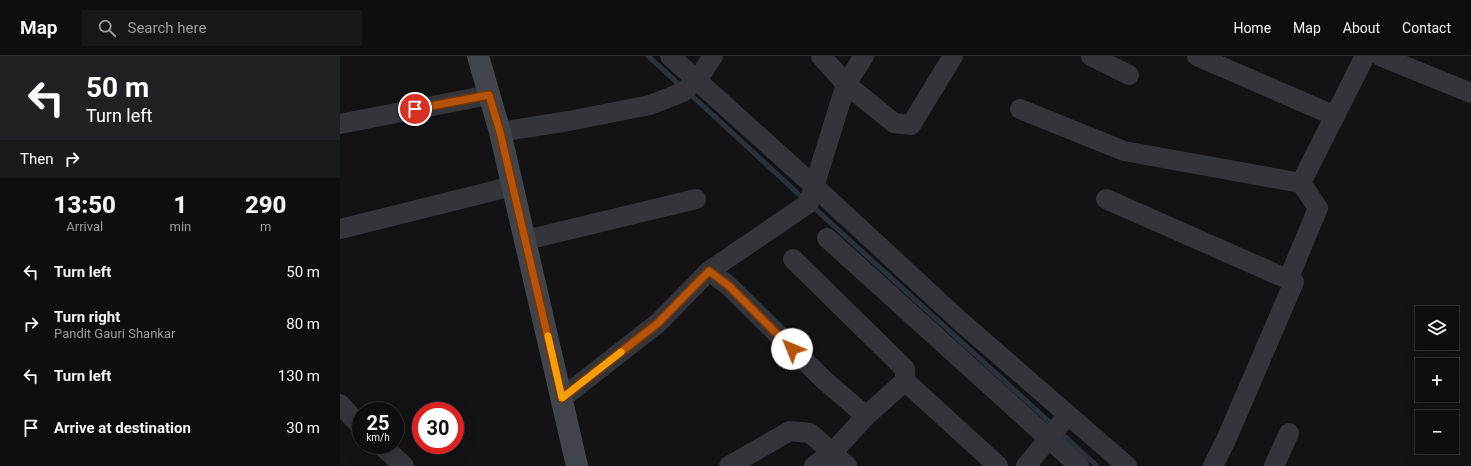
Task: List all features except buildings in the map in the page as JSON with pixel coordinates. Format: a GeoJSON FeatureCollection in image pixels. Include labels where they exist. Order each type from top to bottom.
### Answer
{"type":"FeatureCollection","features":[{"type":"Feature","properties":{"kind":"street"},"geometry":{"type":"LineString","coordinates":[[478,56],[500,132],[577,466]]}},
{"type":"Feature","properties":{"kind":"street"},"geometry":{"type":"LineString","coordinates":[[670,56],[960,321],[1127,466]]}},
{"type":"Feature","properties":{"kind":"street"},"geometry":{"type":"LineString","coordinates":[[500,132],[569,121],[650,105],[683,92],[695,80],[713,56]]}},
{"type":"Feature","properties":{"kind":"street"},"geometry":{"type":"LineString","coordinates":[[821,56],[846,84],[894,123],[911,125],[952,56]]}},
{"type":"Feature","properties":{"kind":"street"},"geometry":{"type":"LineString","coordinates":[[562,398],[658,323],[709,271],[809,203],[846,84],[864,56]]}},
{"type":"Feature","properties":{"kind":"street"},"geometry":{"type":"LineString","coordinates":[[1091,56],[1129,75]]}},
{"type":"Feature","properties":{"kind":"street"},"geometry":{"type":"LineString","coordinates":[[1197,56],[1335,116]]}},
{"type":"Feature","properties":{"kind":"street"},"geometry":{"type":"LineString","coordinates":[[1301,183],[1365,56]]}},
{"type":"Feature","properties":{"kind":"street"},"geometry":{"type":"LineString","coordinates":[[1380,56],[1417,63],[1471,92]]}},
{"type":"Feature","properties":{"kind":"street"},"geometry":{"type":"LineString","coordinates":[[340,124],[489,95]]}},
{"type":"Feature","properties":{"kind":"street"},"geometry":{"type":"LineString","coordinates":[[1020,109],[1124,151],[1301,183],[1318,208],[1288,280]]}},
{"type":"Feature","properties":{"kind":"street"},"geometry":{"type":"LineString","coordinates":[[340,229],[513,186]]}},
{"type":"Feature","properties":{"kind":"street"},"geometry":{"type":"LineString","coordinates":[[526,240],[696,199]]}},
{"type":"Feature","properties":{"kind":"street"},"geometry":{"type":"LineString","coordinates":[[1106,199],[1294,282],[1226,440],[1212,466]]}},
{"type":"Feature","properties":{"kind":"street"},"geometry":{"type":"LineString","coordinates":[[827,238],[1079,466]]}},
{"type":"Feature","properties":{"kind":"street"},"geometry":{"type":"LineString","coordinates":[[793,259],[905,369],[905,381],[998,466]]}},
{"type":"Feature","properties":{"kind":"street"},"geometry":{"type":"LineString","coordinates":[[709,271],[729,286],[824,380],[866,416]]}},
{"type":"Feature","properties":{"kind":"street"},"geometry":{"type":"LineString","coordinates":[[814,466],[833,452],[866,416],[905,381]]}},
{"type":"Feature","properties":{"kind":"street"},"geometry":{"type":"LineString","coordinates":[[340,404],[352,417]]}},
{"type":"Feature","properties":{"kind":"street"},"geometry":{"type":"LineString","coordinates":[[1026,466],[1068,415]]}},
{"type":"Feature","properties":{"kind":"street"},"geometry":{"type":"LineString","coordinates":[[729,466],[790,431],[810,432],[847,466]]}},
{"type":"Feature","properties":{"kind":"street"},"geometry":{"type":"LineString","coordinates":[[1274,466],[1289,434]]}},
{"type":"Feature","properties":{"kind":"street"},"geometry":{"type":"LineString","coordinates":[[391,454],[404,466]]}},
{"type":"Feature","properties":{"kind":"waterway"},"geometry":{"type":"LineString","coordinates":[[648,56],[683,88]]}},
{"type":"Feature","properties":{"kind":"waterway"},"geometry":{"type":"LineString","coordinates":[[689,93],[805,200]]}},
{"type":"Feature","properties":{"kind":"waterway"},"geometry":{"type":"LineString","coordinates":[[811,205],[1054,426]]}},
{"type":"Feature","properties":{"kind":"waterway"},"geometry":{"type":"LineString","coordinates":[[1060,432],[1097,466]]}},
{"type":"Feature","properties":{"kind":"slow traffic"},"geometry":{"type":"LineString","coordinates":[[548,336],[562,398],[621,352]]}},
{"type":"Feature","properties":{"kind":"route"},"geometry":{"type":"LineString","coordinates":[[415,109],[489,95],[500,132],[562,398],[658,323],[709,271],[729,286],[792,349]]}}]}
